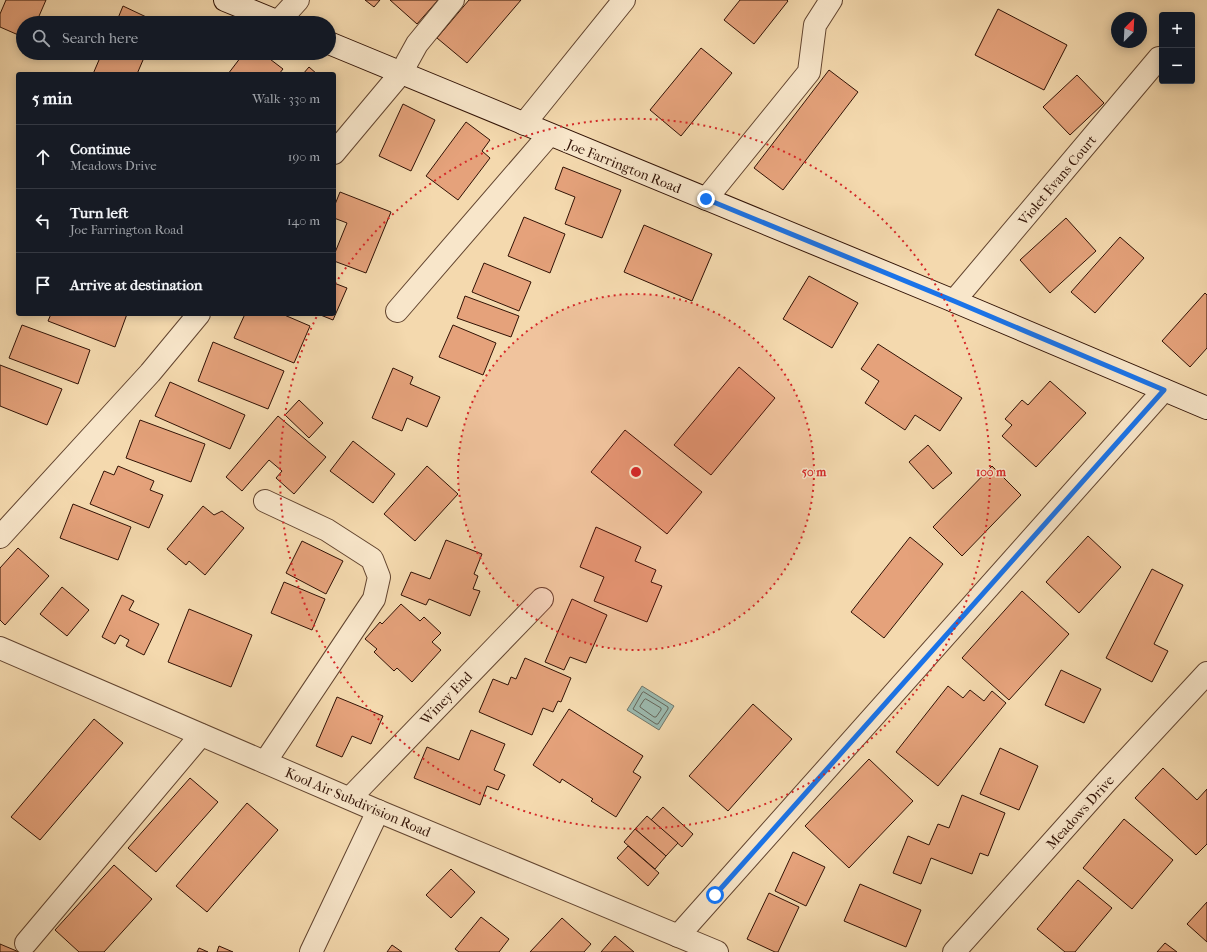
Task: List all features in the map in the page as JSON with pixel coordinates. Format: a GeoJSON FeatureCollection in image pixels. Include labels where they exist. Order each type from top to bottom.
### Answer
{"type":"FeatureCollection","features":[{"type":"Feature","properties":{"kind":"street"},"geometry":{"type":"LineString","coordinates":[[225,0],[264,16]]}},
{"type":"Feature","properties":{"kind":"street"},"geometry":{"type":"LineString","coordinates":[[284,16],[298,0]]}},
{"type":"Feature","properties":{"kind":"street"},"geometry":{"type":"LineString","coordinates":[[336,151],[401,73],[417,44],[453,0]]}},
{"type":"Feature","properties":{"kind":"street"},"geometry":{"type":"LineString","coordinates":[[524,124],[624,0]]}},
{"type":"Feature","properties":{"kind":"street"},"geometry":{"type":"LineString","coordinates":[[706,199],[809,72],[815,25],[831,0]]}},
{"type":"Feature","properties":{"kind":"street","name":"Joe Farrington Road"},"geometry":{"type":"LineString","coordinates":[[336,46],[954,301],[1207,408]]}},
{"type":"Feature","properties":{"kind":"street","name":"Violet Evans Court"},"geometry":{"type":"LineString","coordinates":[[954,301],[1159,58]]}},
{"type":"Feature","properties":{"kind":"street"},"geometry":{"type":"LineString","coordinates":[[397,311],[549,135]]}},
{"type":"Feature","properties":{"kind":"street"},"geometry":{"type":"LineString","coordinates":[[0,537],[150,373],[197,316]]}},
{"type":"Feature","properties":{"kind":"street"},"geometry":{"type":"LineString","coordinates":[[678,936],[1164,390]]}},
{"type":"Feature","properties":{"kind":"street"},"geometry":{"type":"LineString","coordinates":[[265,501],[327,530],[372,559],[378,577],[374,598],[265,762]]}},
{"type":"Feature","properties":{"kind":"street","name":"Winey End"},"geometry":{"type":"LineString","coordinates":[[350,798],[542,599]]}},
{"type":"Feature","properties":{"kind":"street","name":"Kool Air Subdivision Road"},"geometry":{"type":"LineString","coordinates":[[0,648],[378,811],[717,952]]}},
{"type":"Feature","properties":{"kind":"street","name":"Meadows Drive"},"geometry":{"type":"LineString","coordinates":[[954,952],[1207,672]]}},
{"type":"Feature","properties":{"kind":"street"},"geometry":{"type":"LineString","coordinates":[[26,943],[201,735]]}},
{"type":"Feature","properties":{"kind":"street"},"geometry":{"type":"LineString","coordinates":[[311,952],[378,811]]}},
{"type":"Feature","properties":{"kind":"water"},"geometry":{"type":"Polygon","coordinates":[[[642,686],[674,706],[659,730],[627,710],[642,686]]]}},
{"type":"Feature","properties":{"kind":"building"},"geometry":{"type":"Polygon","coordinates":[[[6,0],[46,0],[39,16],[16,16],[16,34],[0,27],[0,14],[6,0]]]}},
{"type":"Feature","properties":{"kind":"building"},"geometry":{"type":"Polygon","coordinates":[[[365,0],[380,0],[374,7],[365,0]]]}},
{"type":"Feature","properties":{"kind":"building"},"geometry":{"type":"Polygon","coordinates":[[[390,0],[438,0],[417,24],[390,0]]]}},
{"type":"Feature","properties":{"kind":"building"},"geometry":{"type":"Polygon","coordinates":[[[469,0],[521,0],[467,63],[437,38],[469,0]]]}},
{"type":"Feature","properties":{"kind":"building"},"geometry":{"type":"Polygon","coordinates":[[[740,0],[788,1],[754,44],[724,20],[740,0]]]}},
{"type":"Feature","properties":{"kind":"building"},"geometry":{"type":"Polygon","coordinates":[[[123,6],[144,16],[119,16],[123,6]]]}},
{"type":"Feature","properties":{"kind":"building"},"geometry":{"type":"Polygon","coordinates":[[[998,9],[1067,45],[1044,90],[975,55],[998,9]]]}},
{"type":"Feature","properties":{"kind":"building"},"geometry":{"type":"Polygon","coordinates":[[[701,48],[732,73],[681,136],[650,110],[701,48]]]}},
{"type":"Feature","properties":{"kind":"building"},"geometry":{"type":"Polygon","coordinates":[[[99,60],[143,60],[138,72],[94,72],[99,60]]]}},
{"type":"Feature","properties":{"kind":"building"},"geometry":{"type":"Polygon","coordinates":[[[239,60],[271,60],[283,69],[281,72],[230,72],[239,60]]]}},
{"type":"Feature","properties":{"kind":"building"},"geometry":{"type":"Polygon","coordinates":[[[309,67],[315,72],[305,72],[309,67]]]}},
{"type":"Feature","properties":{"kind":"building"},"geometry":{"type":"Polygon","coordinates":[[[829,70],[858,92],[783,190],[754,168],[829,70]]]}},
{"type":"Feature","properties":{"kind":"building"},"geometry":{"type":"Polygon","coordinates":[[[1077,75],[1104,103],[1070,135],[1043,107],[1077,75]]]}},
{"type":"Feature","properties":{"kind":"building"},"geometry":{"type":"Polygon","coordinates":[[[403,104],[435,120],[411,171],[379,156],[403,104]]]}},
{"type":"Feature","properties":{"kind":"building"},"geometry":{"type":"Polygon","coordinates":[[[466,122],[490,140],[482,151],[490,158],[458,200],[426,176],[466,122]]]}},
{"type":"Feature","properties":{"kind":"building"},"geometry":{"type":"Polygon","coordinates":[[[563,167],[621,190],[602,238],[565,224],[575,197],[555,189],[563,167]]]}},
{"type":"Feature","properties":{"kind":"building"},"geometry":{"type":"Polygon","coordinates":[[[340,192],[391,212],[366,273],[336,262],[336,250],[347,223],[336,219],[336,202],[340,192]]]}},
{"type":"Feature","properties":{"kind":"building"},"geometry":{"type":"Polygon","coordinates":[[[524,217],[565,234],[550,273],[508,256],[524,217]]]}},
{"type":"Feature","properties":{"kind":"building"},"geometry":{"type":"Polygon","coordinates":[[[1066,218],[1096,251],[1050,293],[1020,260],[1066,218]]]}},
{"type":"Feature","properties":{"kind":"building"},"geometry":{"type":"Polygon","coordinates":[[[644,225],[712,254],[692,301],[624,272],[644,225]]]}},
{"type":"Feature","properties":{"kind":"building"},"geometry":{"type":"Polygon","coordinates":[[[1120,237],[1144,258],[1095,313],[1071,292],[1120,237]]]}},
{"type":"Feature","properties":{"kind":"building"},"geometry":{"type":"Polygon","coordinates":[[[484,263],[531,282],[519,311],[472,292],[484,263]]]}},
{"type":"Feature","properties":{"kind":"building"},"geometry":{"type":"Polygon","coordinates":[[[809,276],[858,303],[832,348],[783,319],[809,276]]]}},
{"type":"Feature","properties":{"kind":"building"},"geometry":{"type":"Polygon","coordinates":[[[336,284],[347,288],[336,313],[336,284]]]}},
{"type":"Feature","properties":{"kind":"building"},"geometry":{"type":"Polygon","coordinates":[[[1205,293],[1207,295],[1207,348],[1190,367],[1162,341],[1205,293]]]}},
{"type":"Feature","properties":{"kind":"building"},"geometry":{"type":"Polygon","coordinates":[[[465,296],[519,316],[511,337],[457,318],[465,296]]]}},
{"type":"Feature","properties":{"kind":"building"},"geometry":{"type":"Polygon","coordinates":[[[50,316],[126,316],[115,347],[48,321],[50,316]]]}},
{"type":"Feature","properties":{"kind":"building"},"geometry":{"type":"Polygon","coordinates":[[[244,316],[287,316],[310,326],[294,363],[234,338],[244,316]]]}},
{"type":"Feature","properties":{"kind":"building"},"geometry":{"type":"Polygon","coordinates":[[[323,316],[335,316],[333,320],[323,316]]]}},
{"type":"Feature","properties":{"kind":"building"},"geometry":{"type":"Polygon","coordinates":[[[22,325],[90,350],[78,384],[9,358],[22,325]]]}},
{"type":"Feature","properties":{"kind":"building"},"geometry":{"type":"Polygon","coordinates":[[[453,325],[496,343],[483,375],[439,357],[453,325]]]}},
{"type":"Feature","properties":{"kind":"building"},"geometry":{"type":"Polygon","coordinates":[[[213,342],[284,371],[268,409],[198,381],[213,342]]]}},
{"type":"Feature","properties":{"kind":"building"},"geometry":{"type":"Polygon","coordinates":[[[878,344],[962,398],[940,431],[915,415],[905,430],[865,403],[879,381],[861,369],[878,344]]]}},
{"type":"Feature","properties":{"kind":"building"},"geometry":{"type":"Polygon","coordinates":[[[0,365],[62,389],[47,425],[0,406],[0,365]]]}},
{"type":"Feature","properties":{"kind":"building"},"geometry":{"type":"Polygon","coordinates":[[[739,367],[775,398],[711,475],[674,445],[739,367]]]}},
{"type":"Feature","properties":{"kind":"building"},"geometry":{"type":"Polygon","coordinates":[[[393,368],[413,377],[410,384],[440,397],[427,427],[407,418],[402,431],[372,418],[393,368]]]}},
{"type":"Feature","properties":{"kind":"building"},"geometry":{"type":"Polygon","coordinates":[[[1050,381],[1086,413],[1036,467],[1002,436],[1012,425],[1005,419],[1022,400],[1028,405],[1050,381]]]}},
{"type":"Feature","properties":{"kind":"building"},"geometry":{"type":"Polygon","coordinates":[[[170,382],[245,415],[230,449],[155,416],[170,382]]]}},
{"type":"Feature","properties":{"kind":"building"},"geometry":{"type":"Polygon","coordinates":[[[299,400],[323,423],[309,438],[285,415],[299,400]]]}},
{"type":"Feature","properties":{"kind":"building"},"geometry":{"type":"Polygon","coordinates":[[[278,416],[326,457],[294,494],[276,478],[282,471],[269,460],[242,491],[226,477],[278,416]]]}},
{"type":"Feature","properties":{"kind":"building"},"geometry":{"type":"Polygon","coordinates":[[[140,420],[205,444],[191,482],[126,458],[140,420]]]}},
{"type":"Feature","properties":{"kind":"building"},"geometry":{"type":"Polygon","coordinates":[[[625,430],[702,492],[667,534],[591,472],[625,430]]]}},
{"type":"Feature","properties":{"kind":"building"},"geometry":{"type":"Polygon","coordinates":[[[353,441],[395,474],[373,503],[330,471],[353,441]]]}},
{"type":"Feature","properties":{"kind":"building"},"geometry":{"type":"Polygon","coordinates":[[[928,445],[952,473],[933,489],[909,462],[928,445]]]}},
{"type":"Feature","properties":{"kind":"building"},"geometry":{"type":"Polygon","coordinates":[[[118,466],[154,481],[150,490],[163,495],[149,528],[90,504],[104,471],[114,475],[118,466]]]}},
{"type":"Feature","properties":{"kind":"building"},"geometry":{"type":"Polygon","coordinates":[[[427,466],[458,494],[415,541],[384,514],[427,466]]]}},
{"type":"Feature","properties":{"kind":"building"},"geometry":{"type":"Polygon","coordinates":[[[992,466],[1021,495],[962,556],[933,527],[992,466]]]}},
{"type":"Feature","properties":{"kind":"building"},"geometry":{"type":"Polygon","coordinates":[[[73,504],[131,527],[118,560],[60,538],[73,504]]]}},
{"type":"Feature","properties":{"kind":"building"},"geometry":{"type":"Polygon","coordinates":[[[203,506],[214,515],[222,511],[244,528],[205,575],[189,561],[186,565],[167,549],[203,506]]]}},
{"type":"Feature","properties":{"kind":"building"},"geometry":{"type":"Polygon","coordinates":[[[596,527],[641,547],[635,561],[656,570],[651,582],[662,586],[647,622],[594,601],[604,577],[580,567],[596,527]]]}},
{"type":"Feature","properties":{"kind":"building"},"geometry":{"type":"Polygon","coordinates":[[[1088,536],[1121,567],[1079,613],[1046,582],[1088,536]]]}},
{"type":"Feature","properties":{"kind":"building"},"geometry":{"type":"Polygon","coordinates":[[[910,537],[943,564],[884,638],[851,612],[910,537]]]}},
{"type":"Feature","properties":{"kind":"building"},"geometry":{"type":"Polygon","coordinates":[[[446,540],[482,554],[474,574],[478,576],[473,589],[480,591],[470,616],[429,599],[426,605],[401,595],[411,572],[430,579],[446,540]]]}},
{"type":"Feature","properties":{"kind":"building"},"geometry":{"type":"Polygon","coordinates":[[[302,541],[343,561],[326,594],[286,573],[302,541]]]}},
{"type":"Feature","properties":{"kind":"building"},"geometry":{"type":"Polygon","coordinates":[[[18,548],[49,576],[5,625],[0,620],[0,568],[18,548]]]}},
{"type":"Feature","properties":{"kind":"building"},"geometry":{"type":"Polygon","coordinates":[[[1152,569],[1183,585],[1154,644],[1168,651],[1152,682],[1106,658],[1152,569]]]}},
{"type":"Feature","properties":{"kind":"building"},"geometry":{"type":"Polygon","coordinates":[[[284,582],[325,599],[312,630],[271,613],[284,582]]]}},
{"type":"Feature","properties":{"kind":"building"},"geometry":{"type":"Polygon","coordinates":[[[62,587],[89,610],[67,636],[40,614],[62,587]]]}},
{"type":"Feature","properties":{"kind":"building"},"geometry":{"type":"Polygon","coordinates":[[[1022,591],[1069,634],[1009,700],[962,658],[1022,591]]]}},
{"type":"Feature","properties":{"kind":"building"},"geometry":{"type":"Polygon","coordinates":[[[122,595],[134,601],[129,610],[159,624],[144,655],[126,646],[129,640],[120,635],[115,644],[102,637],[122,595]]]}},
{"type":"Feature","properties":{"kind":"building"},"geometry":{"type":"Polygon","coordinates":[[[572,599],[607,615],[586,663],[570,657],[564,670],[545,662],[572,599]]]}},
{"type":"Feature","properties":{"kind":"building"},"geometry":{"type":"Polygon","coordinates":[[[401,604],[420,621],[424,617],[441,633],[432,642],[441,650],[412,682],[397,668],[394,671],[374,652],[377,649],[365,639],[380,622],[382,624],[401,604]]]}},
{"type":"Feature","properties":{"kind":"building"},"geometry":{"type":"Polygon","coordinates":[[[189,609],[252,635],[231,687],[168,662],[189,609]]]}},
{"type":"Feature","properties":{"kind":"building"},"geometry":{"type":"Polygon","coordinates":[[[525,658],[571,678],[561,702],[558,701],[553,712],[543,708],[532,735],[479,712],[493,679],[508,685],[511,677],[516,679],[525,658]]]}},
{"type":"Feature","properties":{"kind":"building"},"geometry":{"type":"Polygon","coordinates":[[[1061,670],[1101,689],[1084,723],[1045,705],[1061,670]]]}},
{"type":"Feature","properties":{"kind":"building"},"geometry":{"type":"Polygon","coordinates":[[[948,686],[963,698],[970,690],[984,701],[992,691],[1006,703],[938,786],[896,752],[948,686]]]}},
{"type":"Feature","properties":{"kind":"building"},"geometry":{"type":"Polygon","coordinates":[[[337,697],[383,716],[371,744],[352,736],[342,757],[316,746],[337,697]]]}},
{"type":"Feature","properties":{"kind":"building"},"geometry":{"type":"Polygon","coordinates":[[[753,704],[792,739],[728,811],[689,776],[753,704]]]}},
{"type":"Feature","properties":{"kind":"building"},"geometry":{"type":"Polygon","coordinates":[[[569,709],[643,756],[633,772],[641,777],[616,817],[591,801],[593,799],[562,779],[560,783],[533,765],[569,709]]]}},
{"type":"Feature","properties":{"kind":"building"},"geometry":{"type":"Polygon","coordinates":[[[94,719],[123,743],[40,840],[11,817],[94,719]]]}},
{"type":"Feature","properties":{"kind":"building"},"geometry":{"type":"Polygon","coordinates":[[[471,730],[505,744],[494,770],[505,775],[498,790],[487,786],[480,805],[414,778],[427,747],[459,760],[471,730]]]}},
{"type":"Feature","properties":{"kind":"building"},"geometry":{"type":"Polygon","coordinates":[[[1000,748],[1038,766],[1019,810],[980,794],[1000,748]]]}},
{"type":"Feature","properties":{"kind":"building"},"geometry":{"type":"Polygon","coordinates":[[[869,759],[913,801],[849,868],[805,826],[869,759]]]}},
{"type":"Feature","properties":{"kind":"building"},"geometry":{"type":"Polygon","coordinates":[[[1163,768],[1197,800],[1207,789],[1207,844],[1196,855],[1135,798],[1163,768]]]}},
{"type":"Feature","properties":{"kind":"building"},"geometry":{"type":"Polygon","coordinates":[[[190,778],[218,802],[156,872],[128,848],[190,778]]]}},
{"type":"Feature","properties":{"kind":"building"},"geometry":{"type":"Polygon","coordinates":[[[962,795],[1005,813],[988,856],[980,853],[972,874],[931,858],[921,884],[893,873],[908,836],[929,845],[938,824],[949,828],[962,795]]]}},
{"type":"Feature","properties":{"kind":"building"},"geometry":{"type":"Polygon","coordinates":[[[247,803],[278,830],[207,912],[176,886],[247,803]]]}},
{"type":"Feature","properties":{"kind":"building"},"geometry":{"type":"Polygon","coordinates":[[[663,807],[693,834],[682,847],[651,820],[663,807]]]}},
{"type":"Feature","properties":{"kind":"building"},"geometry":{"type":"Polygon","coordinates":[[[647,816],[678,843],[666,856],[635,829],[647,816]]]}},
{"type":"Feature","properties":{"kind":"building"},"geometry":{"type":"Polygon","coordinates":[[[1124,819],[1173,860],[1132,909],[1083,868],[1124,819]]]}},
{"type":"Feature","properties":{"kind":"building"},"geometry":{"type":"Polygon","coordinates":[[[635,829],[666,856],[655,869],[624,842],[635,829]]]}},
{"type":"Feature","properties":{"kind":"building"},"geometry":{"type":"Polygon","coordinates":[[[628,846],[659,873],[648,886],[617,858],[628,846]]]}},
{"type":"Feature","properties":{"kind":"building"},"geometry":{"type":"Polygon","coordinates":[[[793,852],[825,867],[806,906],[775,891],[793,852]]]}},
{"type":"Feature","properties":{"kind":"building"},"geometry":{"type":"Polygon","coordinates":[[[114,865],[152,899],[104,952],[79,952],[55,930],[114,865]]]}},
{"type":"Feature","properties":{"kind":"building"},"geometry":{"type":"Polygon","coordinates":[[[451,869],[475,892],[451,918],[426,895],[451,869]]]}},
{"type":"Feature","properties":{"kind":"building"},"geometry":{"type":"Polygon","coordinates":[[[1078,880],[1112,908],[1075,952],[1065,952],[1037,929],[1078,880]]]}},
{"type":"Feature","properties":{"kind":"building"},"geometry":{"type":"Polygon","coordinates":[[[860,884],[921,910],[906,947],[844,921],[860,884]]]}},
{"type":"Feature","properties":{"kind":"building"},"geometry":{"type":"Polygon","coordinates":[[[769,893],[799,907],[778,952],[747,939],[769,893]]]}},
{"type":"Feature","properties":{"kind":"building"},"geometry":{"type":"Polygon","coordinates":[[[1207,902],[1207,942],[1187,924],[1207,902]]]}},
{"type":"Feature","properties":{"kind":"building"},"geometry":{"type":"Polygon","coordinates":[[[481,917],[509,939],[499,952],[459,952],[455,949],[481,917]]]}},
{"type":"Feature","properties":{"kind":"building"},"geometry":{"type":"Polygon","coordinates":[[[562,918],[591,944],[584,952],[530,952],[562,918]]]}},
{"type":"Feature","properties":{"kind":"building"},"geometry":{"type":"Polygon","coordinates":[[[615,936],[634,952],[601,952],[615,936]]]}},
{"type":"Feature","properties":{"kind":"building"},"geometry":{"type":"Polygon","coordinates":[[[1165,943],[1177,952],[1157,952],[1165,943]]]}},
{"type":"Feature","properties":{"kind":"building"},"geometry":{"type":"Polygon","coordinates":[[[0,944],[19,952],[0,952],[0,944]]]}},
{"type":"Feature","properties":{"kind":"building"},"geometry":{"type":"Polygon","coordinates":[[[392,945],[402,952],[387,952],[392,945]]]}},
{"type":"Feature","properties":{"kind":"building"},"geometry":{"type":"Polygon","coordinates":[[[219,946],[233,952],[217,952],[219,946]]]}},
{"type":"Feature","properties":{"kind":"building"},"geometry":{"type":"Polygon","coordinates":[[[199,948],[208,952],[197,952],[199,948]]]}},
{"type":"Feature","properties":{"kind":"route"},"geometry":{"type":"LineString","coordinates":[[706,199],[954,301],[1164,390],[715,895]]}}]}
